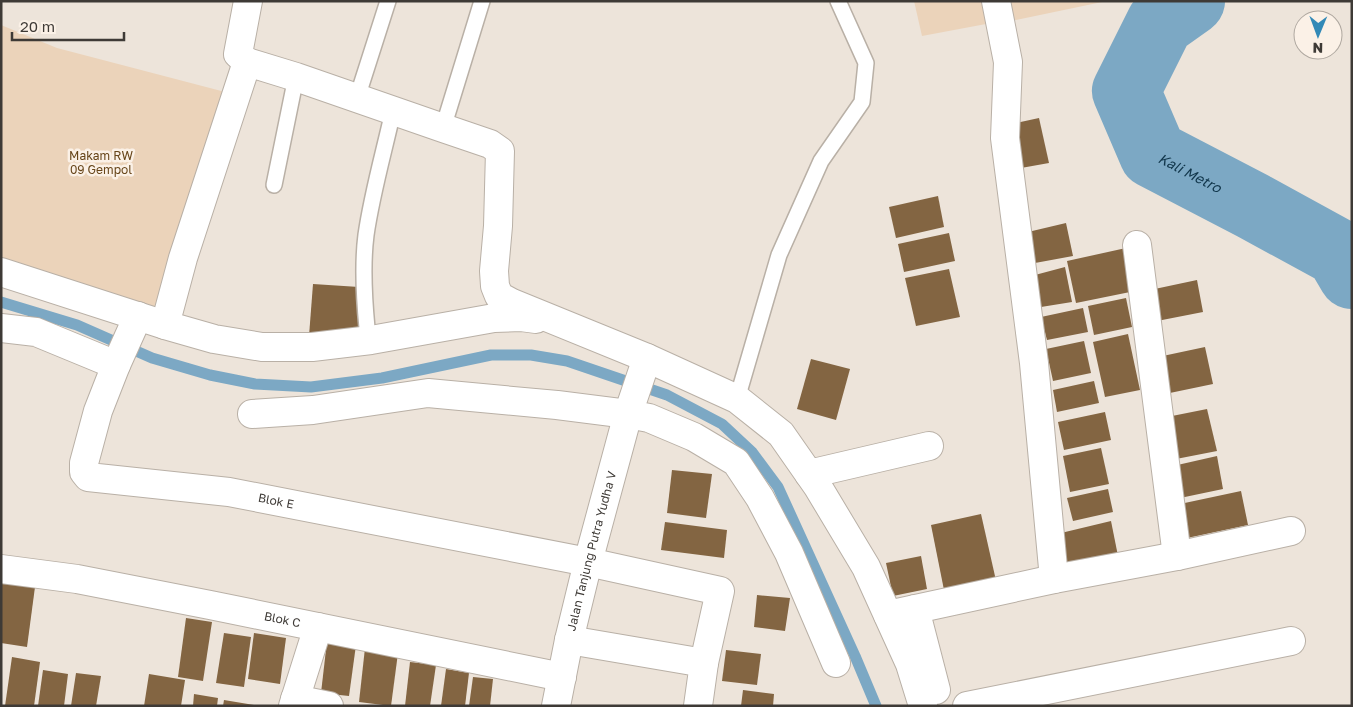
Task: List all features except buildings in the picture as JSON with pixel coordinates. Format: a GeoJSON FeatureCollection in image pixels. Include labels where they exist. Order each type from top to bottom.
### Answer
{"type":"FeatureCollection","features":[{"type":"Feature","properties":{"kind":"street"},"geometry":{"type":"LineString","coordinates":[[248,1],[238,54],[247,62],[394,110],[490,144],[500,151],[498,226],[494,270],[494,286],[499,296],[645,363],[737,399],[781,434],[809,474],[866,567],[910,664],[923,706]]}},
{"type":"Feature","properties":{"kind":"street"},"geometry":{"type":"LineString","coordinates":[[996,1],[1008,62],[1004,138],[1034,363],[1054,579]]}},
{"type":"Feature","properties":{"kind":"street"},"geometry":{"type":"LineString","coordinates":[[165,326],[183,258],[247,62]]}},
{"type":"Feature","properties":{"kind":"street"},"geometry":{"type":"LineString","coordinates":[[1137,245],[1177,556]]}},
{"type":"Feature","properties":{"kind":"street"},"geometry":{"type":"LineString","coordinates":[[1,272],[134,324],[165,326],[214,339],[262,347],[312,347],[371,340],[494,318],[521,317],[559,322]]}},
{"type":"Feature","properties":{"kind":"street"},"geometry":{"type":"LineString","coordinates":[[1,328],[36,332],[118,361],[134,324]]}},
{"type":"Feature","properties":{"kind":"street","name":"Blok E"},"geometry":{"type":"LineString","coordinates":[[118,361],[98,411],[84,464],[84,472],[88,477],[229,492],[588,562]]}},
{"type":"Feature","properties":{"kind":"street","name":"Jalan Tanjung Putra Yudha V"},"geometry":{"type":"LineString","coordinates":[[556,706],[569,640],[588,562],[631,406],[645,363]]}},
{"type":"Feature","properties":{"kind":"street"},"geometry":{"type":"LineString","coordinates":[[252,414],[313,410],[428,393],[557,405],[631,406],[649,418],[694,437],[736,462],[760,498],[789,553],[836,663]]}},
{"type":"Feature","properties":{"kind":"street"},"geometry":{"type":"LineString","coordinates":[[809,474],[929,446]]}},
{"type":"Feature","properties":{"kind":"street"},"geometry":{"type":"LineString","coordinates":[[888,615],[1054,579],[1291,532]]}},
{"type":"Feature","properties":{"kind":"street"},"geometry":{"type":"LineString","coordinates":[[588,562],[720,591],[704,663],[698,706]]}},
{"type":"Feature","properties":{"kind":"street","name":"Blok C"},"geometry":{"type":"LineString","coordinates":[[1,569],[77,579],[210,604],[562,677]]}},
{"type":"Feature","properties":{"kind":"street"},"geometry":{"type":"LineString","coordinates":[[915,609],[940,706]]}},
{"type":"Feature","properties":{"kind":"street"},"geometry":{"type":"LineString","coordinates":[[318,627],[294,702],[329,706]]}},
{"type":"Feature","properties":{"kind":"street"},"geometry":{"type":"LineString","coordinates":[[569,640],[704,663]]}},
{"type":"Feature","properties":{"kind":"street"},"geometry":{"type":"LineString","coordinates":[[968,706],[1291,641]]}},
{"type":"Feature","properties":{"kind":"lane"},"geometry":{"type":"LineString","coordinates":[[357,98],[388,1]]}},
{"type":"Feature","properties":{"kind":"lane"},"geometry":{"type":"LineString","coordinates":[[443,128],[482,1]]}},
{"type":"Feature","properties":{"kind":"lane"},"geometry":{"type":"LineString","coordinates":[[737,399],[779,256],[821,160],[862,102],[866,62],[838,1]]}},
{"type":"Feature","properties":{"kind":"lane"},"geometry":{"type":"LineString","coordinates":[[274,185],[296,77]]}},
{"type":"Feature","properties":{"kind":"lane"},"geometry":{"type":"LineString","coordinates":[[367,328],[363,278],[366,236],[373,195],[394,110]]}},
{"type":"Feature","properties":{"kind":"green space"},"geometry":{"type":"Polygon","coordinates":[[[914,1],[981,1],[986,24],[922,36],[914,1]]]}},
{"type":"Feature","properties":{"kind":"green space"},"geometry":{"type":"Polygon","coordinates":[[[1007,1],[1107,1],[1011,21],[1007,1]]]}},
{"type":"Feature","properties":{"kind":"green space","name":"Makam RW 09 Gempol"},"geometry":{"type":"Polygon","coordinates":[[[1,25],[57,48],[229,93],[160,309],[1,260],[1,25]]]}},
{"type":"Feature","properties":{"kind":"waterway","name":"Kali Metro"},"geometry":{"type":"LineString","coordinates":[[1191,1],[1160,23],[1126,91],[1153,154],[1339,253],[1352,275]]}},
{"type":"Feature","properties":{"kind":"waterway"},"geometry":{"type":"LineString","coordinates":[[1,302],[77,325],[152,358],[210,375],[255,384],[311,387],[382,378],[491,355],[531,355],[567,361],[667,395],[722,424],[752,452],[778,487],[876,706]]}}]}
